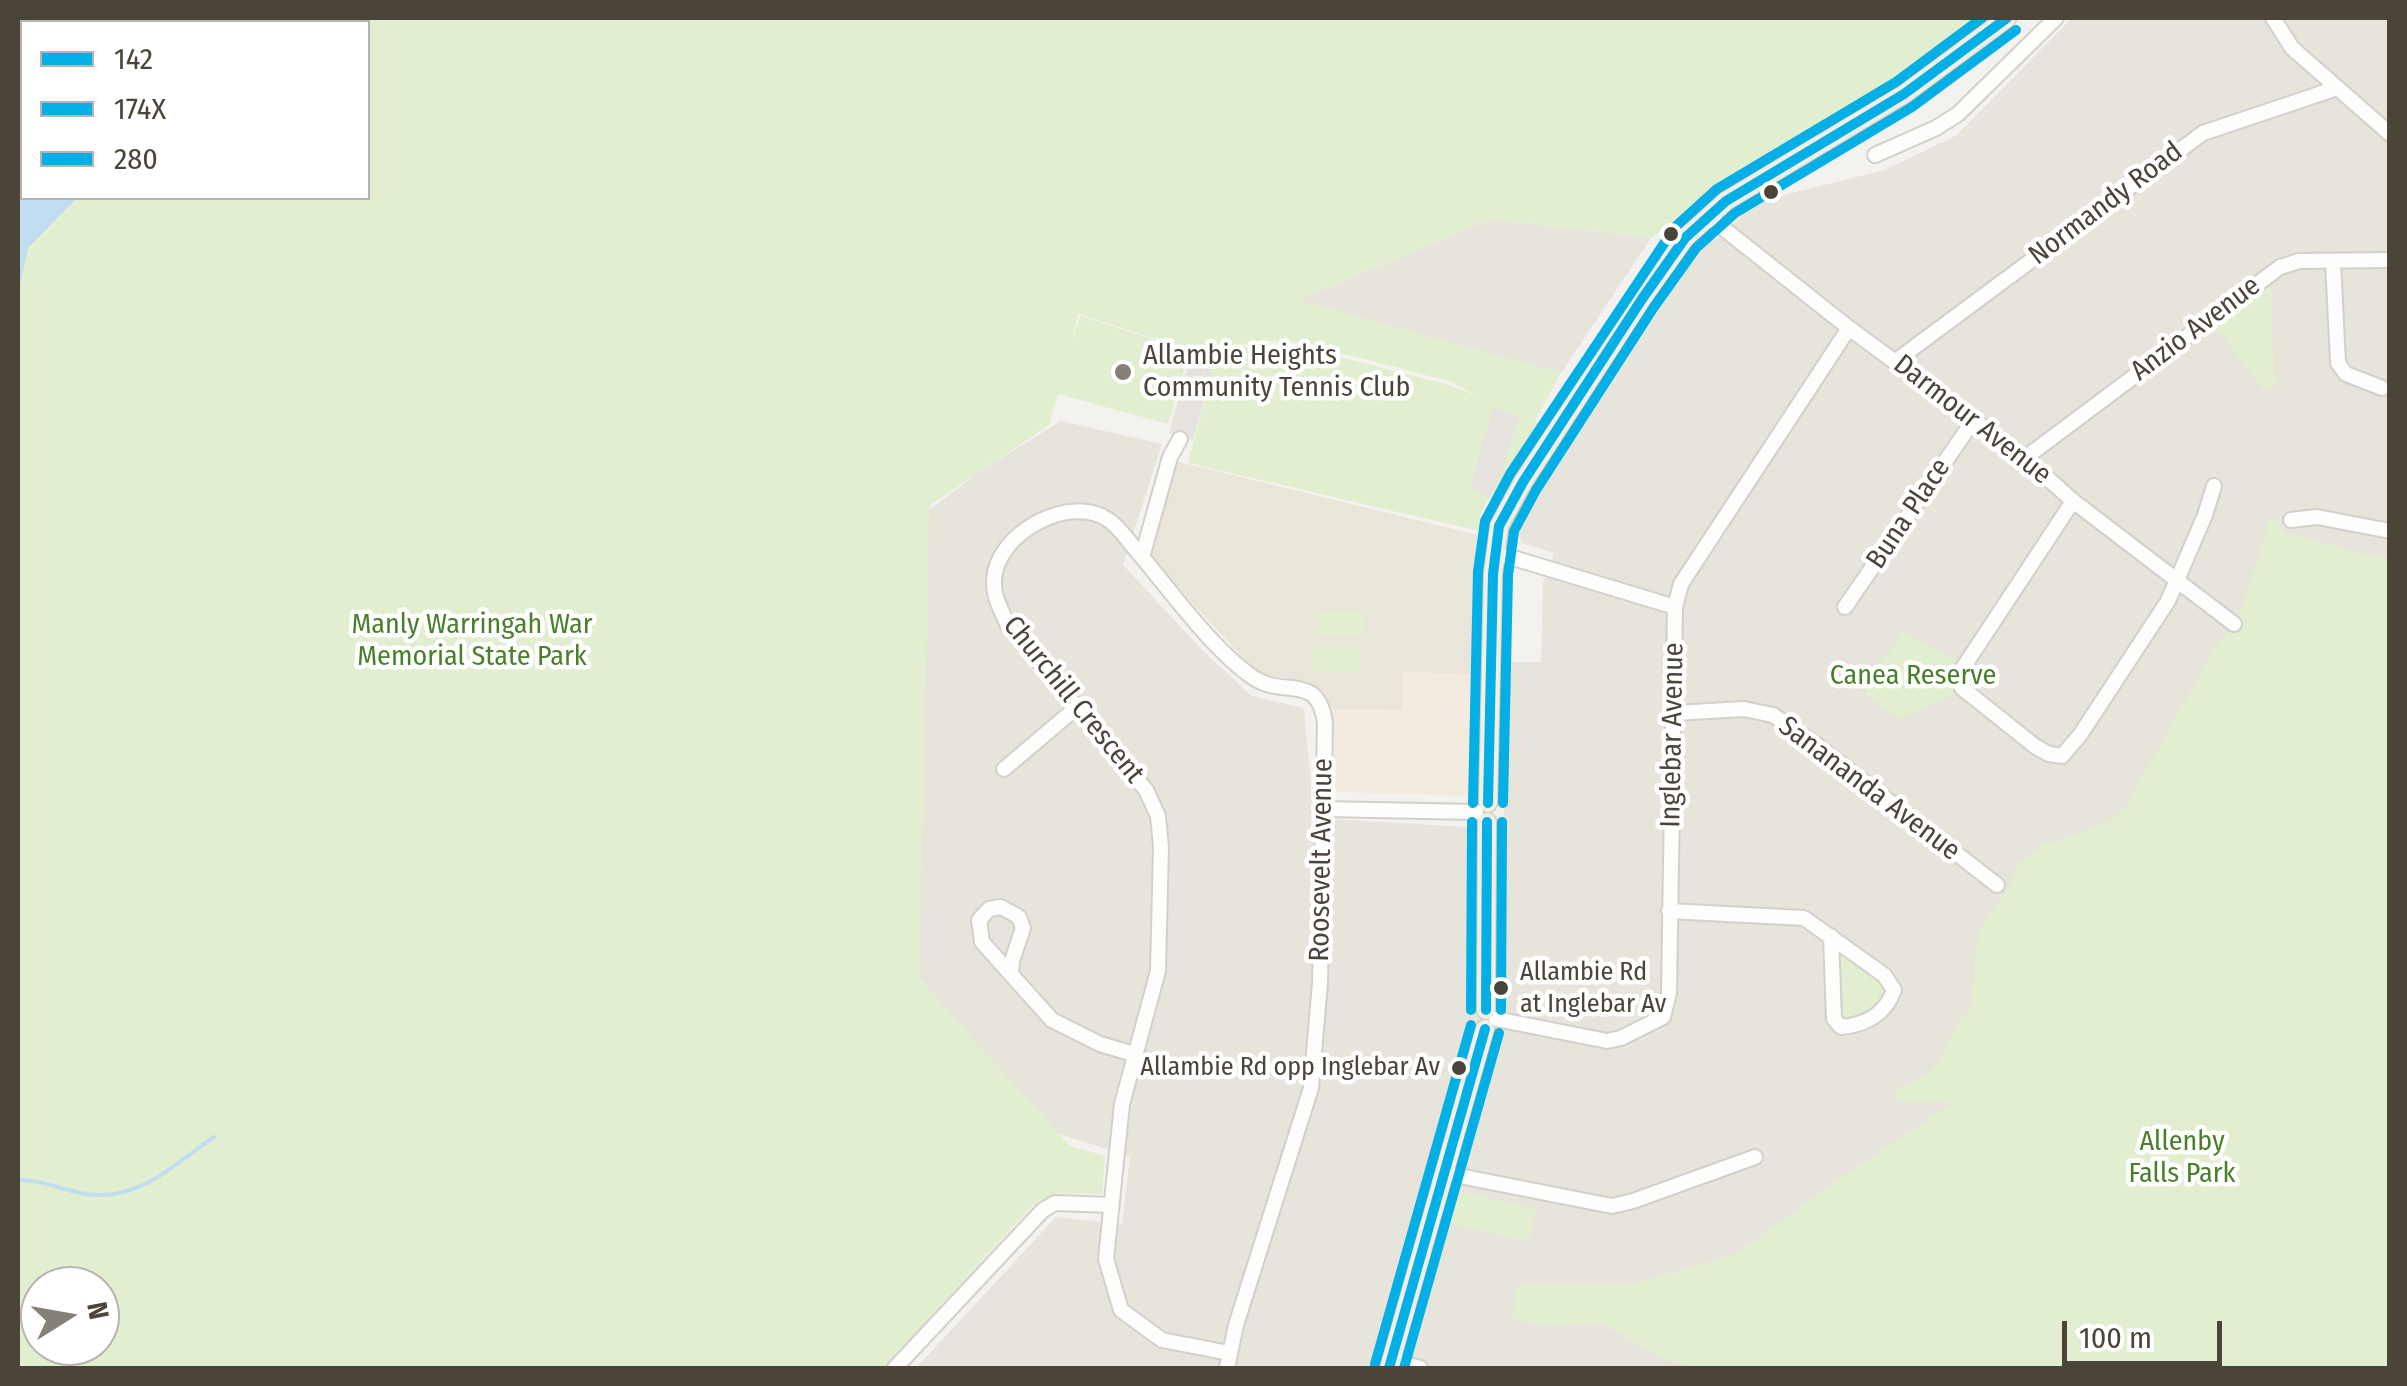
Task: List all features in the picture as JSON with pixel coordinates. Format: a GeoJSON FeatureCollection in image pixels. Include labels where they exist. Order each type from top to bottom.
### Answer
{"type":"FeatureCollection","features":[{"type":"Feature","properties":{"kind":"main road"},"geometry":{"type":"LineString","coordinates":[[1390,1364],[1489,1019],[1484,812],[1494,556],[1500,526],[1523,482],[1670,258],[1709,216],[1744,189],[1904,94],[2007,18]]}},
{"type":"Feature","properties":{"kind":"street"},"geometry":{"type":"LineString","coordinates":[[1875,155],[1958,114],[2056,18]]}},
{"type":"Feature","properties":{"kind":"street"},"geometry":{"type":"LineString","coordinates":[[2272,18],[2292,48],[2390,134]]}},
{"type":"Feature","properties":{"kind":"street","name":"Normandy Road"},"geometry":{"type":"LineString","coordinates":[[1896,360],[2203,133],[2336,88]]}},
{"type":"Feature","properties":{"kind":"street","name":"Darmour Avenue"},"geometry":{"type":"LineString","coordinates":[[1709,216],[2234,624]]}},
{"type":"Feature","properties":{"kind":"street","name":"Anzio Avenue"},"geometry":{"type":"LineString","coordinates":[[2025,458],[2280,267],[2299,261],[2390,260]]}},
{"type":"Feature","properties":{"kind":"street"},"geometry":{"type":"LineString","coordinates":[[2334,262],[2338,363],[2346,374],[2382,388]]}},
{"type":"Feature","properties":{"kind":"street","name":"Inglebar Avenue"},"geometry":{"type":"LineString","coordinates":[[1489,1019],[1607,1041],[1664,1017],[1668,1006],[1675,608],[1681,584],[1850,328]]}},
{"type":"Feature","properties":{"kind":"street","name":"Buna Place"},"geometry":{"type":"LineString","coordinates":[[1845,608],[1973,421]]}},
{"type":"Feature","properties":{"kind":"street"},"geometry":{"type":"LineString","coordinates":[[1142,557],[1170,458],[1180,439]]}},
{"type":"Feature","properties":{"kind":"street"},"geometry":{"type":"LineString","coordinates":[[2073,501],[1960,674],[1962,688],[2036,747],[2062,756],[2080,735],[2177,583],[2206,516],[2214,486]]}},
{"type":"Feature","properties":{"kind":"street","name":"Churchill Crescent"},"geometry":{"type":"LineString","coordinates":[[1142,557],[1110,521],[1082,512],[1042,518],[1008,544],[994,579],[997,603],[1008,625],[1146,790],[1158,816],[1158,971],[1122,1104],[1106,1259],[1122,1310],[1162,1340],[1228,1361]]}},
{"type":"Feature","properties":{"kind":"street"},"geometry":{"type":"LineString","coordinates":[[2291,520],[2318,517],[2390,531]]}},
{"type":"Feature","properties":{"kind":"street"},"geometry":{"type":"LineString","coordinates":[[1494,556],[1510,556],[1675,608]]}},
{"type":"Feature","properties":{"kind":"street","name":"Roosevelt Avenue"},"geometry":{"type":"LineString","coordinates":[[1142,557],[1243,670],[1272,686],[1311,693],[1322,705],[1320,983],[1311,1088],[1228,1361]]}},
{"type":"Feature","properties":{"kind":"street"},"geometry":{"type":"LineString","coordinates":[[1004,769],[1076,708]]}},
{"type":"Feature","properties":{"kind":"street","name":"Sanananda Avenue"},"geometry":{"type":"LineString","coordinates":[[1674,713],[1744,708],[1773,715],[1997,885]]}},
{"type":"Feature","properties":{"kind":"street"},"geometry":{"type":"LineString","coordinates":[[1322,809],[1484,812]]}},
{"type":"Feature","properties":{"kind":"street"},"geometry":{"type":"LineString","coordinates":[[1670,912],[1793,916],[1814,923],[1884,975],[1894,990],[1882,1012],[1852,1026],[1842,1027],[1834,1019],[1831,936]]}},
{"type":"Feature","properties":{"kind":"street"},"geometry":{"type":"LineString","coordinates":[[1011,973],[1052,1020],[1100,1044],[1137,1055]]}},
{"type":"Feature","properties":{"kind":"street"},"geometry":{"type":"LineString","coordinates":[[1444,1173],[1612,1206],[1756,1157]]}},
{"type":"Feature","properties":{"kind":"street"},"geometry":{"type":"LineString","coordinates":[[899,1367],[1044,1210],[1055,1204],[1111,1205]]}},
{"type":"Feature","properties":{"kind":"street"},"geometry":{"type":"LineString","coordinates":[[1390,1364],[1420,1368]]}},
{"type":"Feature","properties":{"kind":"shaded area"},"geometry":{"type":"Polygon","coordinates":[[[2072,18],[2389,18],[2389,560],[2304,540],[1955,1102],[1735,1255],[1632,1284],[1518,1286],[1512,1319],[1549,1325],[1601,1323],[1670,1361],[1700,1368],[916,1368],[1056,1217],[1122,1225],[1130,1156],[1058,1134],[1039,1118],[918,977],[928,511],[983,469],[1061,421],[1162,444],[1123,565],[1205,653],[1252,696],[1304,708],[1314,818],[1467,827],[1504,823],[1507,662],[1541,662],[1543,583],[1554,553],[1522,543],[1518,535],[1534,502],[1704,242],[1713,241],[1742,212],[1764,200],[1885,170],[1957,135],[2072,18]]]}},
{"type":"Feature","properties":{"kind":"shaded area"},"geometry":{"type":"Polygon","coordinates":[[[1491,219],[1651,238],[1561,373],[1296,301],[1491,219]]]}},
{"type":"Feature","properties":{"kind":"shaded area"},"geometry":{"type":"Polygon","coordinates":[[[1189,362],[1213,369],[1193,440],[1169,433],[1189,362]]]}},
{"type":"Feature","properties":{"kind":"shaded area"},"geometry":{"type":"Polygon","coordinates":[[[1493,407],[1519,416],[1500,478],[1488,497],[1470,489],[1493,407]]]}},
{"type":"Feature","properties":{"kind":"shaded area"},"geometry":{"type":"Polygon","coordinates":[[[1175,461],[1478,535],[1473,674],[1403,672],[1402,710],[1332,709],[1309,682],[1257,673],[1151,558],[1175,461]]]}},
{"type":"Feature","properties":{"kind":"shaded area"},"geometry":{"type":"Polygon","coordinates":[[[1402,672],[1473,674],[1469,796],[1331,792],[1332,709],[1402,710],[1402,672]]]}},
{"type":"Feature","properties":{"kind":"green space","name":"Manly Warringah War Memorial State Park"},"geometry":{"type":"Polygon","coordinates":[[[18,18],[1981,18],[1861,103],[1730,176],[1651,238],[1491,219],[1298,300],[1561,373],[1535,421],[1542,425],[1482,509],[1479,531],[1188,463],[1213,369],[1218,362],[1254,344],[1292,345],[1446,384],[1478,396],[1449,381],[1299,342],[1254,341],[1211,356],[1078,314],[1072,340],[1080,316],[1190,351],[1168,424],[1058,394],[1049,425],[930,505],[919,979],[1070,1146],[1105,1156],[1102,1194],[1056,1193],[1033,1205],[884,1368],[18,1368],[18,18]]]}},
{"type":"Feature","properties":{"kind":"green space"},"geometry":{"type":"Polygon","coordinates":[[[2271,280],[2275,388],[2262,389],[2213,323],[2271,280]]]}},
{"type":"Feature","properties":{"kind":"green space","name":"Allenby Falls Park"},"geometry":{"type":"Polygon","coordinates":[[[2271,517],[2277,519],[2284,533],[2389,560],[2389,1368],[1700,1368],[1670,1361],[1601,1323],[1549,1325],[1511,1319],[1518,1285],[1632,1284],[1735,1255],[1953,1103],[1898,1101],[1896,1088],[1932,1070],[1969,1007],[1979,937],[2010,886],[2017,864],[2043,845],[2107,823],[2126,806],[2219,641],[2238,620],[2271,517]]]}},
{"type":"Feature","properties":{"kind":"green space"},"geometry":{"type":"Polygon","coordinates":[[[1314,611],[1363,611],[1363,635],[1314,635],[1314,611]]]}},
{"type":"Feature","properties":{"kind":"green space","name":"Canea Reserve"},"geometry":{"type":"Polygon","coordinates":[[[1903,631],[1959,663],[1961,691],[1898,719],[1863,692],[1903,631]]]}},
{"type":"Feature","properties":{"kind":"green space"},"geometry":{"type":"Polygon","coordinates":[[[1311,647],[1362,649],[1361,673],[1310,672],[1311,647]]]}},
{"type":"Feature","properties":{"kind":"green space"},"geometry":{"type":"Polygon","coordinates":[[[1838,950],[1885,982],[1887,995],[1875,1010],[1843,1023],[1839,1019],[1838,950]]]}},
{"type":"Feature","properties":{"kind":"green space"},"geometry":{"type":"Polygon","coordinates":[[[1454,1190],[1536,1209],[1528,1242],[1447,1223],[1454,1190]]]}},
{"type":"Feature","properties":{"kind":"water"},"geometry":{"type":"Polygon","coordinates":[[[18,18],[55,18],[20,20],[20,200],[75,200],[28,248],[18,294],[18,18]]]}},
{"type":"Feature","properties":{"kind":"waterway"},"geometry":{"type":"LineString","coordinates":[[18,1180],[80,1193],[119,1193],[152,1180],[214,1137]]}},
{"type":"Feature","properties":{"kind":"transit line","name":"280"},"geometry":{"type":"LineString","coordinates":[[1473,803],[1478,572],[1485,521],[1510,474],[1675,227],[1717,189],[1896,82],[1982,18]]}},
{"type":"Feature","properties":{"kind":"transit line","name":"142"},"geometry":{"type":"LineString","coordinates":[[1488,803],[1493,574],[1499,526],[1523,482],[1642,299],[1685,238],[1726,201],[1904,94],[2007,18]]}},
{"type":"Feature","properties":{"kind":"transit line","name":"174X"},"geometry":{"type":"LineString","coordinates":[[1503,803],[1508,575],[1514,531],[1536,490],[1654,307],[1696,248],[1735,213],[1912,107],[2016,30]]}},
{"type":"Feature","properties":{"kind":"transit line","name":"280"},"geometry":{"type":"LineString","coordinates":[[1471,1010],[1472,822]]}},
{"type":"Feature","properties":{"kind":"transit line","name":"142"},"geometry":{"type":"LineString","coordinates":[[1486,1010],[1487,822]]}},
{"type":"Feature","properties":{"kind":"transit line","name":"174X"},"geometry":{"type":"LineString","coordinates":[[1501,1010],[1502,822]]}},
{"type":"Feature","properties":{"kind":"transit line","name":"280"},"geometry":{"type":"LineString","coordinates":[[1375,1364],[1471,1025]]}},
{"type":"Feature","properties":{"kind":"transit line","name":"142"},"geometry":{"type":"LineString","coordinates":[[1389,1368],[1485,1029]]}},
{"type":"Feature","properties":{"kind":"transit line","name":"174X"},"geometry":{"type":"LineString","coordinates":[[1404,1368],[1499,1033]]}},
{"type":"Feature","properties":{"kind":"place","name":"Allambie Heights Community Tennis Club"},"geometry":{"type":"Point","coordinates":[1123,372]}},
{"type":"Feature","properties":{"kind":"place","name":"Allambie Rd at Inglebar Av"},"geometry":{"type":"Point","coordinates":[1501,988]}},
{"type":"Feature","properties":{"kind":"place","name":"Allambie Rd opp Inglebar Av"},"geometry":{"type":"Point","coordinates":[1459,1068]}}]}
